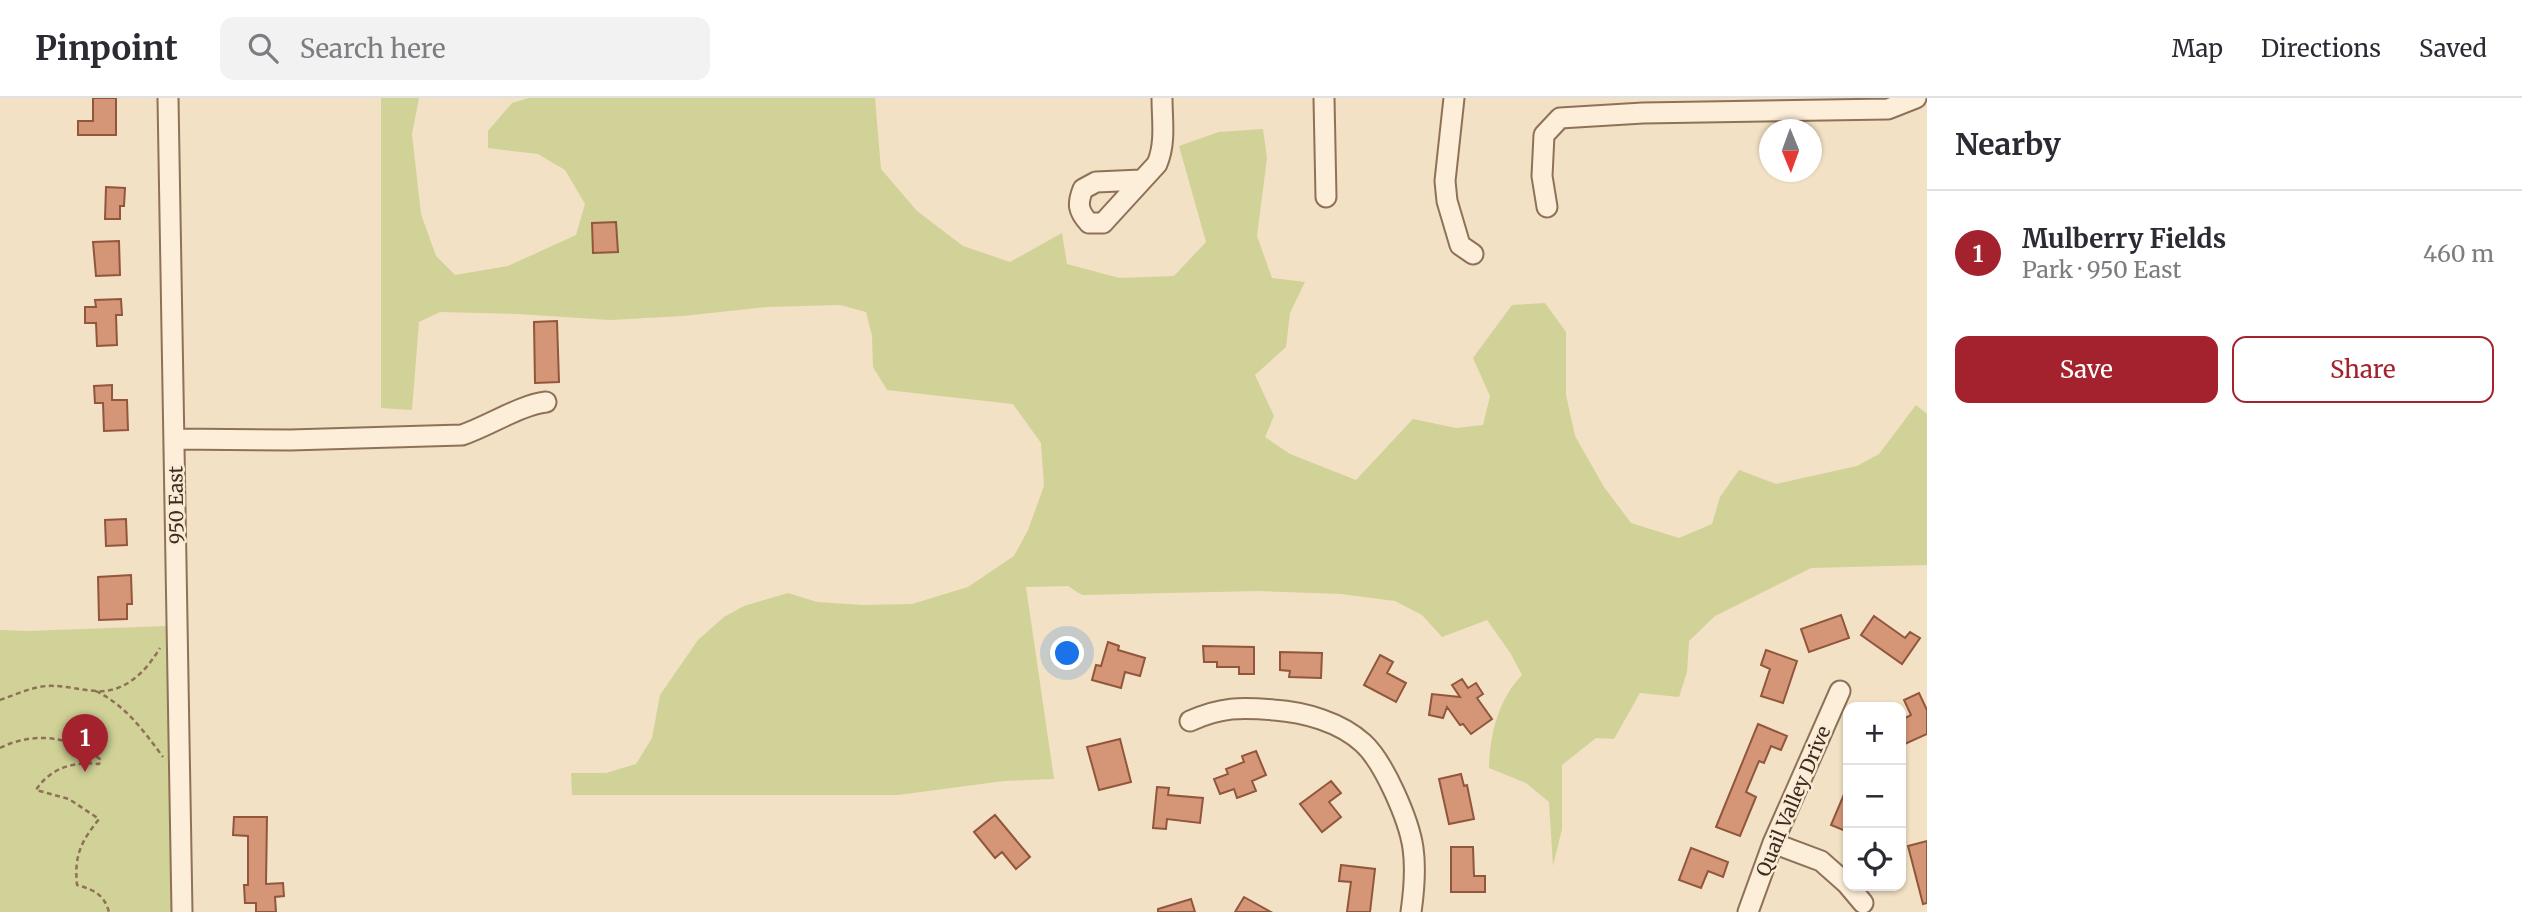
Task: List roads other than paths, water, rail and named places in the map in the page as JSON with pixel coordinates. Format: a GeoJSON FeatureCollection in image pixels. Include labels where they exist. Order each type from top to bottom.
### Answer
{"type":"FeatureCollection","features":[{"type":"Feature","properties":{"kind":"street","name":"950 East"},"geometry":{"type":"LineString","coordinates":[[168,98],[182,912]]}},
{"type":"Feature","properties":{"kind":"street"},"geometry":{"type":"LineString","coordinates":[[1141,180],[1157,164],[1161,154],[1162,98]]}},
{"type":"Feature","properties":{"kind":"street"},"geometry":{"type":"LineString","coordinates":[[1324,98],[1326,197]]}},
{"type":"Feature","properties":{"kind":"street"},"geometry":{"type":"LineString","coordinates":[[1454,98],[1445,181],[1447,201],[1460,245],[1473,254]]}},
{"type":"Feature","properties":{"kind":"street"},"geometry":{"type":"LineString","coordinates":[[1546,207],[1542,176],[1544,135],[1560,118],[1643,113],[1888,109],[1916,98]]}},
{"type":"Feature","properties":{"kind":"street"},"geometry":{"type":"LineString","coordinates":[[1922,98],[1927,106]]}},
{"type":"Feature","properties":{"kind":"street"},"geometry":{"type":"LineString","coordinates":[[174,439],[290,440],[462,435],[486,427],[534,403],[546,402]]}},
{"type":"Feature","properties":{"kind":"street","name":"Quail Valley Drive"},"geometry":{"type":"LineString","coordinates":[[1748,912],[1773,842],[1840,691]]}},
{"type":"Feature","properties":{"kind":"street"},"geometry":{"type":"LineString","coordinates":[[1191,721],[1213,710],[1244,707],[1285,711],[1332,724],[1363,743],[1389,778],[1412,845],[1414,875],[1411,912]]}},
{"type":"Feature","properties":{"kind":"street"},"geometry":{"type":"LineString","coordinates":[[1773,842],[1821,861],[1847,884],[1863,903]]}},
{"type":"Feature","properties":{"kind":"place","name":"Mulberry Fields"},"geometry":{"type":"Point","coordinates":[85,772]}}]}
